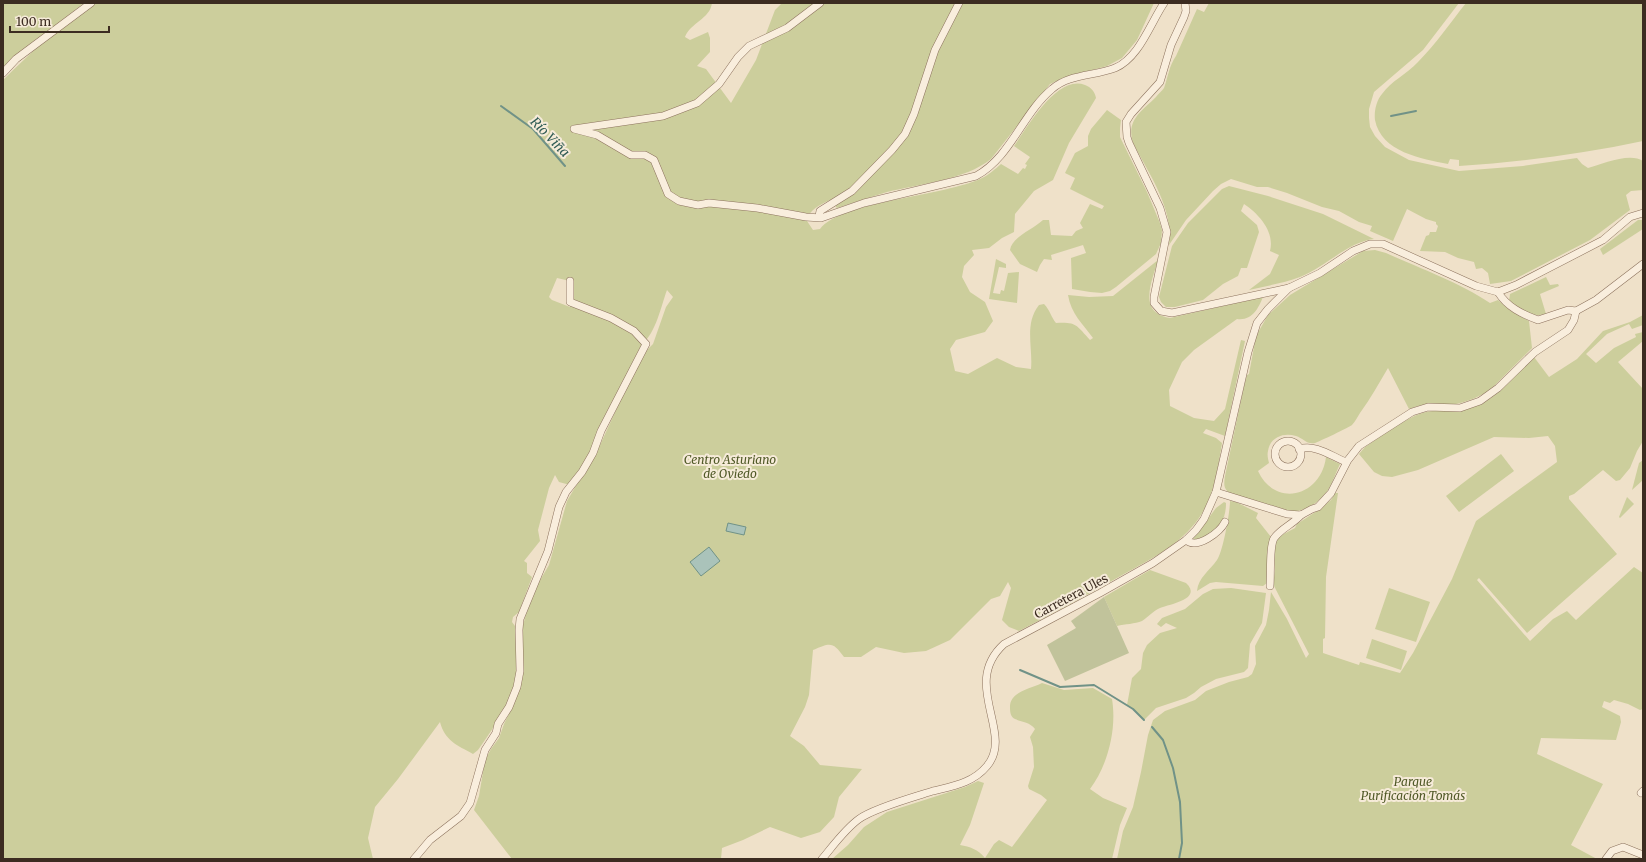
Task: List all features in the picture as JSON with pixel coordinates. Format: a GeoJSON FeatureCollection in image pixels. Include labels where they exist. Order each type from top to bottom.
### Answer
{"type":"FeatureCollection","features":[{"type":"Feature","properties":{"kind":"street"},"geometry":{"type":"LineString","coordinates":[[3,73],[16,59],[91,3]]}},
{"type":"Feature","properties":{"kind":"street"},"geometry":{"type":"LineString","coordinates":[[820,3],[787,28],[749,46],[738,57],[719,84],[697,103],[663,116],[574,129],[597,135],[631,155],[645,155],[654,160],[668,194],[679,200],[698,205],[709,203],[757,208],[806,217],[822,217],[864,203],[965,179],[982,172],[996,161],[1027,118],[1051,90],[1063,82],[1114,68],[1129,58],[1138,48],[1164,3]]}},
{"type":"Feature","properties":{"kind":"street"},"geometry":{"type":"LineString","coordinates":[[819,216],[820,211],[852,190],[892,150],[905,134],[914,114],[936,50],[959,3]]}},
{"type":"Feature","properties":{"kind":"street"},"geometry":{"type":"LineString","coordinates":[[1184,3],[1186,11],[1171,45],[1160,82],[1131,114],[1126,122],[1129,143],[1160,208],[1167,232],[1154,303],[1161,311],[1172,313],[1289,288],[1320,273],[1353,251],[1370,244],[1383,244],[1476,286],[1498,292],[1516,285],[1603,240],[1630,217],[1643,213]]}},
{"type":"Feature","properties":{"kind":"street"},"geometry":{"type":"LineString","coordinates":[[1270,586],[1272,541],[1277,535],[1292,525],[1301,515],[1318,507],[1331,493],[1346,462],[1359,446],[1412,412],[1428,407],[1460,408],[1480,401],[1498,388],[1535,352],[1568,330],[1574,320],[1576,312],[1596,300],[1643,264]]}},
{"type":"Feature","properties":{"kind":"street"},"geometry":{"type":"LineString","coordinates":[[414,859],[430,840],[461,816],[470,803],[485,750],[496,733],[498,724],[509,707],[517,687],[520,671],[520,619],[548,551],[559,507],[566,492],[582,472],[594,453],[601,431],[646,344],[634,331],[611,318],[570,302],[570,282]]}},
{"type":"Feature","properties":{"kind":"street","name":"Carretera Ules"},"geometry":{"type":"LineString","coordinates":[[822,859],[859,819],[888,806],[964,783],[980,774],[988,764],[994,752],[994,736],[986,689],[986,671],[992,656],[1004,644],[1153,563],[1186,540],[1204,519],[1216,492],[1248,352],[1257,323],[1268,309],[1289,288]]}},
{"type":"Feature","properties":{"kind":"street"},"geometry":{"type":"LineString","coordinates":[[1498,292],[1502,298],[1517,310],[1538,320],[1568,310],[1576,312]]}},
{"type":"Feature","properties":{"kind":"street"},"geometry":{"type":"LineString","coordinates":[[1299,449],[1309,447],[1316,448],[1346,462]]}},
{"type":"Feature","properties":{"kind":"street"},"geometry":{"type":"LineString","coordinates":[[1216,492],[1287,514],[1301,515]]}},
{"type":"Feature","properties":{"kind":"street"},"geometry":{"type":"LineString","coordinates":[[1186,540],[1193,543],[1203,541],[1222,528],[1225,522]]}},
{"type":"Feature","properties":{"kind":"street"},"geometry":{"type":"LineString","coordinates":[[1606,859],[1612,851],[1623,847],[1643,855]]}},
{"type":"Feature","properties":{"kind":"green space"},"geometry":{"type":"Polygon","coordinates":[[[3,3],[84,3],[3,67],[3,3]]]}},
{"type":"Feature","properties":{"kind":"green space","name":"Centro Asturiano de Oviedo"},"geometry":{"type":"Polygon","coordinates":[[[91,3],[712,3],[708,13],[691,28],[685,37],[690,40],[708,32],[710,38],[710,52],[697,66],[706,69],[731,103],[756,60],[775,10],[782,3],[1154,3],[1137,40],[1122,58],[1107,66],[1063,78],[1050,84],[991,159],[980,166],[955,177],[887,192],[837,208],[830,200],[813,210],[807,221],[813,230],[820,229],[832,220],[849,212],[871,205],[966,184],[985,177],[1001,164],[1018,174],[1023,168],[1025,169],[1027,165],[1025,164],[1030,157],[1014,146],[1044,105],[1064,87],[1074,84],[1085,85],[1091,88],[1096,98],[1069,143],[1053,180],[1034,191],[1015,214],[1014,232],[1002,238],[989,248],[972,250],[974,255],[964,266],[962,277],[970,292],[985,302],[993,321],[985,332],[956,340],[950,349],[955,371],[968,374],[997,358],[1016,367],[1031,369],[1030,328],[1034,312],[1039,305],[1044,304],[1056,323],[1068,323],[1076,326],[1090,340],[1093,338],[1081,323],[1072,308],[1068,295],[1089,297],[1113,296],[1158,260],[1150,286],[1149,295],[1153,310],[1160,315],[1170,318],[1263,297],[1254,313],[1247,318],[1237,319],[1194,350],[1182,362],[1169,390],[1170,406],[1194,418],[1214,421],[1225,409],[1241,340],[1245,341],[1225,436],[1206,429],[1203,433],[1216,438],[1222,443],[1215,482],[1204,510],[1191,528],[1174,544],[1144,563],[1019,631],[1009,627],[1002,620],[1011,588],[1008,582],[1000,596],[991,599],[950,640],[926,651],[904,653],[876,647],[861,657],[844,657],[837,648],[831,645],[813,650],[809,695],[805,707],[790,736],[804,746],[820,765],[862,769],[839,797],[834,817],[820,832],[801,838],[770,827],[722,848],[721,859],[512,859],[474,810],[479,796],[485,760],[499,738],[518,694],[523,675],[523,625],[539,582],[549,565],[567,501],[600,445],[645,352],[653,344],[666,307],[673,297],[667,290],[651,333],[642,344],[588,456],[570,485],[559,482],[555,475],[549,488],[538,530],[540,541],[524,561],[527,563],[527,573],[532,577],[519,612],[513,617],[512,622],[515,626],[518,666],[513,689],[504,711],[478,750],[473,754],[452,742],[445,734],[440,722],[398,779],[375,807],[368,838],[373,859],[3,859],[3,80],[46,40],[91,3]],[[557,278],[549,297],[552,300],[570,307],[570,281],[557,278]]]}},
{"type":"Feature","properties":{"kind":"green space"},"geometry":{"type":"Polygon","coordinates":[[[1209,3],[1459,3],[1423,50],[1374,92],[1369,109],[1370,127],[1375,136],[1385,147],[1409,160],[1459,171],[1523,166],[1577,158],[1588,168],[1624,158],[1637,159],[1643,161],[1643,190],[1631,191],[1626,195],[1630,210],[1590,240],[1511,281],[1490,284],[1488,273],[1482,268],[1476,269],[1474,262],[1458,258],[1445,252],[1420,251],[1426,236],[1429,235],[1430,232],[1436,232],[1438,226],[1436,222],[1426,219],[1407,209],[1393,241],[1370,231],[1372,226],[1359,222],[1339,211],[1322,207],[1268,187],[1257,187],[1231,179],[1221,184],[1213,191],[1186,220],[1169,245],[1170,232],[1164,205],[1153,179],[1133,143],[1131,135],[1132,128],[1133,122],[1140,112],[1164,88],[1172,64],[1197,9],[1204,12],[1209,3]]]}},
{"type":"Feature","properties":{"kind":"green space"},"geometry":{"type":"Polygon","coordinates":[[[1466,3],[1643,3],[1643,141],[1551,157],[1459,166],[1459,160],[1450,159],[1448,164],[1426,160],[1404,152],[1385,140],[1379,131],[1375,120],[1375,110],[1378,100],[1390,85],[1425,55],[1466,3]]]}},
{"type":"Feature","properties":{"kind":"green space"},"geometry":{"type":"Polygon","coordinates":[[[1107,110],[1121,120],[1120,137],[1147,192],[1162,230],[1161,243],[1156,254],[1116,287],[1110,291],[1102,293],[1072,289],[1071,258],[1086,253],[1083,245],[1051,255],[1052,260],[1044,259],[1037,272],[1020,264],[1010,250],[1014,241],[1018,237],[1043,220],[1049,220],[1051,235],[1072,236],[1076,231],[1083,228],[1080,223],[1090,204],[1102,209],[1104,206],[1070,189],[1075,178],[1065,173],[1075,153],[1088,146],[1088,136],[1091,129],[1107,110]]]}},
{"type":"Feature","properties":{"kind":"green space"},"geometry":{"type":"Polygon","coordinates":[[[1229,186],[1268,196],[1323,214],[1374,239],[1355,245],[1310,273],[1281,283],[1249,290],[1270,274],[1279,255],[1270,251],[1271,244],[1268,230],[1260,218],[1244,204],[1241,211],[1257,225],[1259,232],[1247,268],[1241,268],[1238,276],[1223,284],[1203,300],[1175,307],[1166,307],[1161,302],[1159,297],[1172,246],[1188,223],[1222,189],[1229,186]]]}},
{"type":"Feature","properties":{"kind":"green space"},"geometry":{"type":"Polygon","coordinates":[[[1638,220],[1643,220],[1643,229],[1603,255],[1600,249],[1638,220]]]}},
{"type":"Feature","properties":{"kind":"green space"},"geometry":{"type":"Polygon","coordinates":[[[1375,250],[1386,253],[1453,282],[1490,303],[1498,300],[1511,311],[1529,321],[1532,348],[1489,391],[1473,399],[1456,404],[1428,404],[1409,409],[1388,368],[1368,402],[1352,425],[1315,443],[1310,443],[1291,435],[1282,435],[1275,439],[1269,446],[1269,463],[1258,471],[1266,483],[1275,490],[1286,493],[1296,493],[1307,489],[1316,481],[1322,471],[1326,457],[1340,464],[1328,490],[1321,499],[1311,506],[1300,510],[1289,511],[1230,493],[1225,488],[1224,483],[1244,386],[1247,375],[1249,374],[1256,336],[1268,315],[1290,295],[1363,251],[1375,250]]]}},
{"type":"Feature","properties":{"kind":"green space"},"geometry":{"type":"Polygon","coordinates":[[[996,259],[1006,264],[1006,268],[999,267],[993,293],[1000,294],[1001,290],[1004,291],[1008,273],[1019,272],[1017,303],[989,299],[996,259]]]}},
{"type":"Feature","properties":{"kind":"green space"},"geometry":{"type":"Polygon","coordinates":[[[1546,277],[1550,285],[1558,284],[1559,286],[1540,294],[1546,314],[1531,314],[1509,301],[1510,294],[1546,277]]]}},
{"type":"Feature","properties":{"kind":"green space","name":"Parque Purificación Tomás"},"geometry":{"type":"Polygon","coordinates":[[[1643,315],[1643,325],[1632,329],[1629,324],[1607,334],[1586,354],[1596,363],[1614,348],[1636,337],[1635,334],[1643,332],[1643,341],[1618,362],[1643,389],[1643,441],[1630,468],[1620,480],[1616,481],[1603,470],[1574,494],[1569,496],[1569,499],[1617,554],[1527,633],[1479,578],[1477,580],[1530,641],[1553,619],[1567,611],[1576,620],[1634,567],[1643,573],[1643,709],[1640,710],[1628,704],[1614,700],[1610,703],[1604,701],[1602,707],[1620,716],[1621,722],[1616,740],[1541,738],[1537,754],[1603,784],[1571,845],[1597,859],[1117,859],[1123,831],[1133,807],[1148,735],[1153,720],[1165,711],[1195,700],[1206,691],[1229,682],[1248,677],[1252,674],[1256,664],[1255,646],[1266,625],[1271,592],[1287,619],[1306,658],[1309,654],[1273,584],[1275,571],[1274,544],[1278,537],[1295,528],[1297,524],[1331,500],[1335,493],[1338,493],[1326,577],[1325,638],[1323,639],[1323,653],[1359,665],[1360,662],[1400,673],[1413,653],[1452,579],[1476,521],[1557,462],[1555,446],[1548,436],[1529,438],[1494,437],[1418,470],[1392,477],[1382,476],[1374,472],[1359,454],[1365,447],[1394,427],[1419,414],[1432,411],[1465,409],[1486,401],[1508,384],[1534,357],[1549,377],[1577,359],[1603,331],[1630,322],[1643,315]]]}},
{"type":"Feature","properties":{"kind":"green space"},"geometry":{"type":"Polygon","coordinates":[[[1501,454],[1514,471],[1459,512],[1446,496],[1501,454]]]}},
{"type":"Feature","properties":{"kind":"green space"},"geometry":{"type":"Polygon","coordinates":[[[1643,460],[1643,480],[1632,490],[1639,463],[1643,460]]]}},
{"type":"Feature","properties":{"kind":"green space"},"geometry":{"type":"Polygon","coordinates":[[[1627,497],[1634,504],[1620,518],[1619,517],[1627,497]]]}},
{"type":"Feature","properties":{"kind":"green space"},"geometry":{"type":"Polygon","coordinates":[[[1230,501],[1236,502],[1258,513],[1256,518],[1271,537],[1269,543],[1267,583],[1263,586],[1216,582],[1210,583],[1197,591],[1202,578],[1217,560],[1222,549],[1230,501]]]}},
{"type":"Feature","properties":{"kind":"green space"},"geometry":{"type":"Polygon","coordinates":[[[1224,502],[1226,503],[1225,513],[1222,522],[1208,535],[1199,539],[1193,539],[1216,508],[1224,502]]]}},
{"type":"Feature","properties":{"kind":"green space"},"geometry":{"type":"Polygon","coordinates":[[[1150,570],[1186,583],[1191,593],[1188,597],[1177,603],[1157,609],[1142,621],[1117,626],[1104,597],[1150,570]]]}},
{"type":"Feature","properties":{"kind":"green space"},"geometry":{"type":"Polygon","coordinates":[[[1231,588],[1266,593],[1262,623],[1250,644],[1248,668],[1244,672],[1216,679],[1201,687],[1186,698],[1156,708],[1144,720],[1127,705],[1132,678],[1141,669],[1143,653],[1147,645],[1160,633],[1177,628],[1166,623],[1161,627],[1157,624],[1162,618],[1185,609],[1203,594],[1213,589],[1231,588]]]}},
{"type":"Feature","properties":{"kind":"green space"},"geometry":{"type":"Polygon","coordinates":[[[1389,588],[1430,602],[1416,642],[1375,629],[1389,588]]]}},
{"type":"Feature","properties":{"kind":"green space"},"geometry":{"type":"Polygon","coordinates":[[[1104,597],[1129,653],[1065,681],[1047,645],[1076,628],[1071,621],[1104,597]]]}},
{"type":"Feature","properties":{"kind":"green space"},"geometry":{"type":"Polygon","coordinates":[[[1372,639],[1407,651],[1401,670],[1366,658],[1372,639]]]}},
{"type":"Feature","properties":{"kind":"green space"},"geometry":{"type":"Polygon","coordinates":[[[1042,683],[1064,690],[1093,688],[1112,699],[1113,722],[1110,746],[1102,769],[1090,789],[1103,798],[1127,808],[1120,825],[1112,859],[832,859],[848,845],[864,827],[887,812],[965,787],[978,781],[984,783],[970,825],[960,845],[980,852],[985,858],[994,844],[999,840],[1012,847],[1047,800],[1029,789],[1028,786],[1034,767],[1033,747],[1030,737],[1035,729],[1028,724],[1015,719],[1011,715],[1010,708],[1013,698],[1021,692],[1042,683]]]}},
{"type":"Feature","properties":{"kind":"water"},"geometry":{"type":"Polygon","coordinates":[[[728,523],[746,527],[744,535],[726,531],[728,523]]]}},
{"type":"Feature","properties":{"kind":"water"},"geometry":{"type":"Polygon","coordinates":[[[709,547],[720,561],[701,576],[690,562],[709,547]]]}},
{"type":"Feature","properties":{"kind":"waterway","name":"Río Viña"},"geometry":{"type":"LineString","coordinates":[[501,106],[533,129],[565,166]]}},
{"type":"Feature","properties":{"kind":"waterway"},"geometry":{"type":"LineString","coordinates":[[1391,116],[1416,111]]}},
{"type":"Feature","properties":{"kind":"waterway"},"geometry":{"type":"LineString","coordinates":[[1020,670],[1060,687],[1094,685],[1133,709],[1144,720]]}},
{"type":"Feature","properties":{"kind":"waterway"},"geometry":{"type":"LineString","coordinates":[[1152,727],[1163,740],[1173,768],[1180,802],[1182,843],[1179,859]]}}]}
